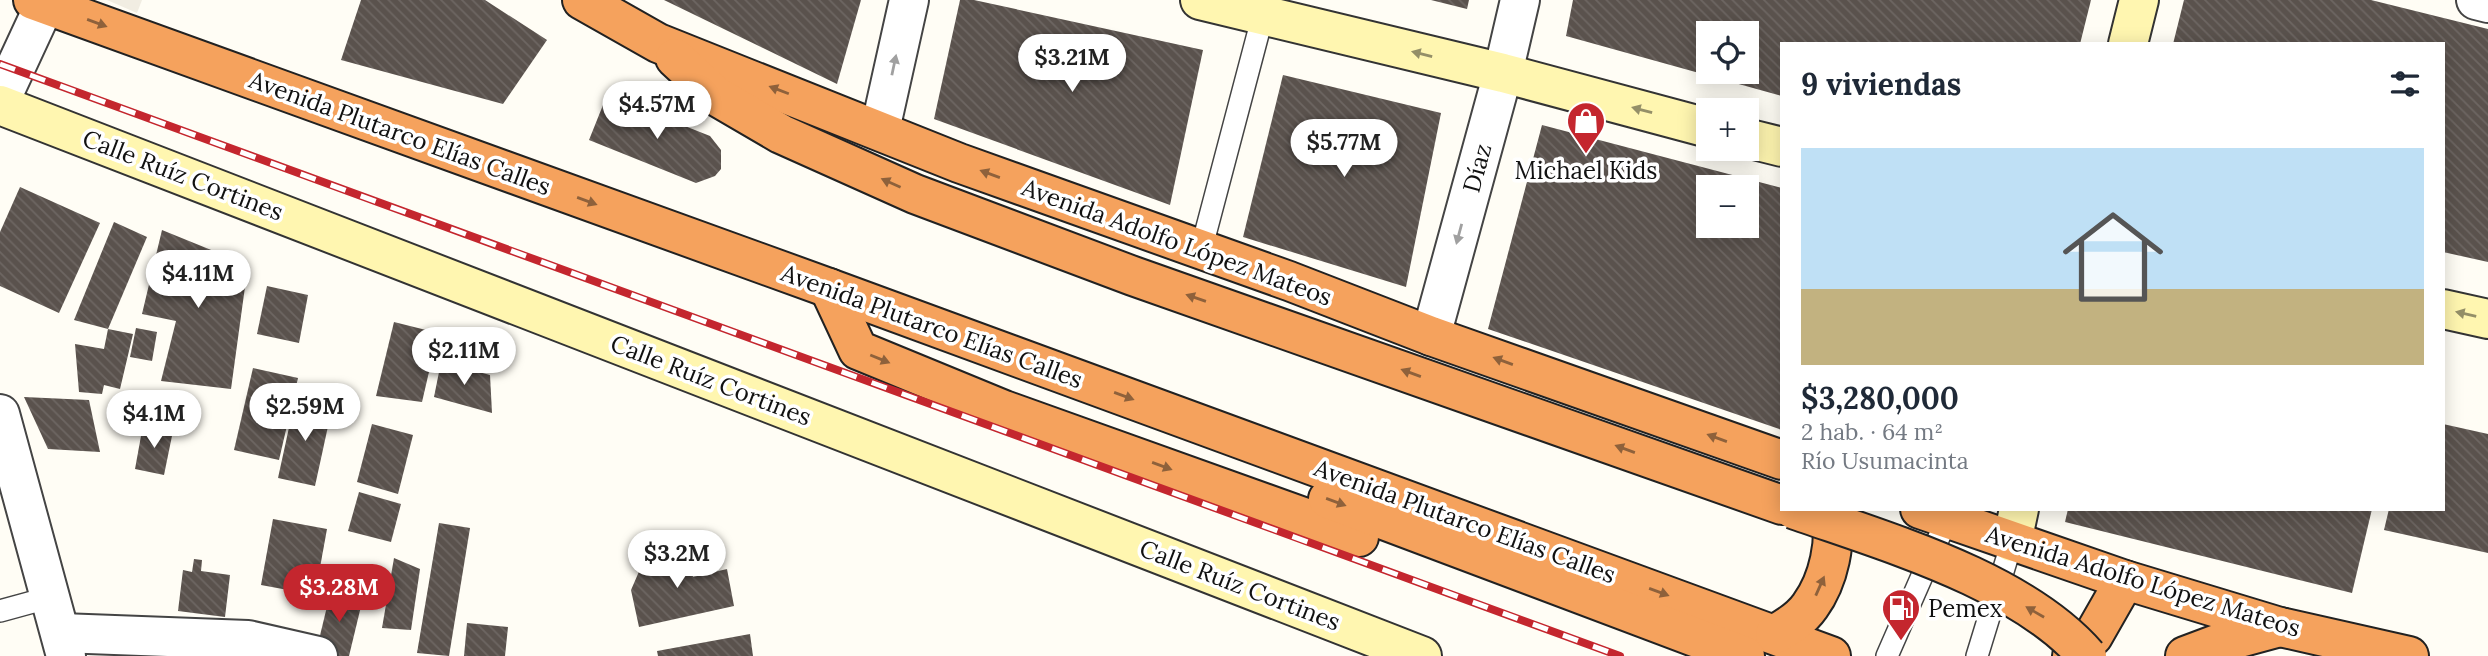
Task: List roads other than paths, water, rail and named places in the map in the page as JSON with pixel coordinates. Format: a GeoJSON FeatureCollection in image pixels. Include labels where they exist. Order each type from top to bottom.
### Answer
{"type":"FeatureCollection","features":[{"type":"Feature","properties":{"kind":"highway","name":"Avenida Adolfo López Mateos"},"geometry":{"type":"LineString","coordinates":[[582,0],[658,43],[959,163],[1431,336],[1780,459]]}},
{"type":"Feature","properties":{"kind":"highway","name":"Avenida Plutarco Elías Calles"},"geometry":{"type":"LineString","coordinates":[[39,2],[829,288],[1760,645],[1831,656]]}},
{"type":"Feature","properties":{"kind":"highway"},"geometry":{"type":"LineString","coordinates":[[658,43],[716,96],[781,134],[915,194],[1084,258],[1780,504]]}},
{"type":"Feature","properties":{"kind":"highway"},"geometry":{"type":"LineString","coordinates":[[829,288],[859,314],[966,364],[1158,436],[1760,645],[1794,623],[1810,606],[1819,590],[1831,554],[1831,511]]}},
{"type":"Feature","properties":{"kind":"highway"},"geometry":{"type":"LineString","coordinates":[[829,288],[858,350],[1004,410],[1694,656]]}},
{"type":"Feature","properties":{"kind":"highway"},"geometry":{"type":"LineString","coordinates":[[1798,511],[1932,560],[1993,588],[2050,620],[2082,655],[2125,580]]}},
{"type":"Feature","properties":{"kind":"highway","name":"Avenida Adolfo López Mateos"},"geometry":{"type":"LineString","coordinates":[[1934,514],[2016,526],[2125,580],[2361,651],[2409,656]]}},
{"type":"Feature","properties":{"kind":"highway"},"geometry":{"type":"LineString","coordinates":[[2185,656],[2217,644],[2280,627]]}},
{"type":"Feature","properties":{"kind":"street"},"geometry":{"type":"LineString","coordinates":[[880,130],[909,0]]}},
{"type":"Feature","properties":{"kind":"street"},"geometry":{"type":"LineString","coordinates":[[1200,0],[1503,73],[1696,125]]}},
{"type":"Feature","properties":{"kind":"street","name":"Díaz"},"geometry":{"type":"LineString","coordinates":[[1431,336],[1503,73],[1520,0]]}},
{"type":"Feature","properties":{"kind":"street"},"geometry":{"type":"LineString","coordinates":[[2128,42],[2139,0]]}},
{"type":"Feature","properties":{"kind":"street"},"geometry":{"type":"LineString","coordinates":[[2476,0],[2488,3]]}},
{"type":"Feature","properties":{"kind":"street"},"geometry":{"type":"LineString","coordinates":[[0,103],[39,2]]}},
{"type":"Feature","properties":{"kind":"street","name":"Calle Ruíz Cortines"},"geometry":{"type":"LineString","coordinates":[[0,103],[1422,656]]}},
{"type":"Feature","properties":{"kind":"street"},"geometry":{"type":"LineString","coordinates":[[1759,141],[1780,146]]}},
{"type":"Feature","properties":{"kind":"street"},"geometry":{"type":"LineString","coordinates":[[2445,309],[2488,319]]}},
{"type":"Feature","properties":{"kind":"street"},"geometry":{"type":"LineString","coordinates":[[0,414],[63,645],[248,640],[318,656]]}},
{"type":"Feature","properties":{"kind":"lane"},"geometry":{"type":"LineString","coordinates":[[1201,250],[1263,15]]}},
{"type":"Feature","properties":{"kind":"lane"},"geometry":{"type":"LineString","coordinates":[[1888,656],[1934,514]]}},
{"type":"Feature","properties":{"kind":"lane"},"geometry":{"type":"LineString","coordinates":[[1977,656],[2016,526]]}},
{"type":"Feature","properties":{"kind":"lane"},"geometry":{"type":"LineString","coordinates":[[0,611],[51,597]]}},
{"type":"Feature","properties":{"kind":"railway"},"geometry":{"type":"LineString","coordinates":[[0,64],[1620,656]]}},
{"type":"Feature","properties":{"kind":"place","name":"Michael Kids"},"geometry":{"type":"Point","coordinates":[1586,155]}},
{"type":"Feature","properties":{"kind":"place","name":"Pemex"},"geometry":{"type":"Point","coordinates":[1901,642]}}]}
